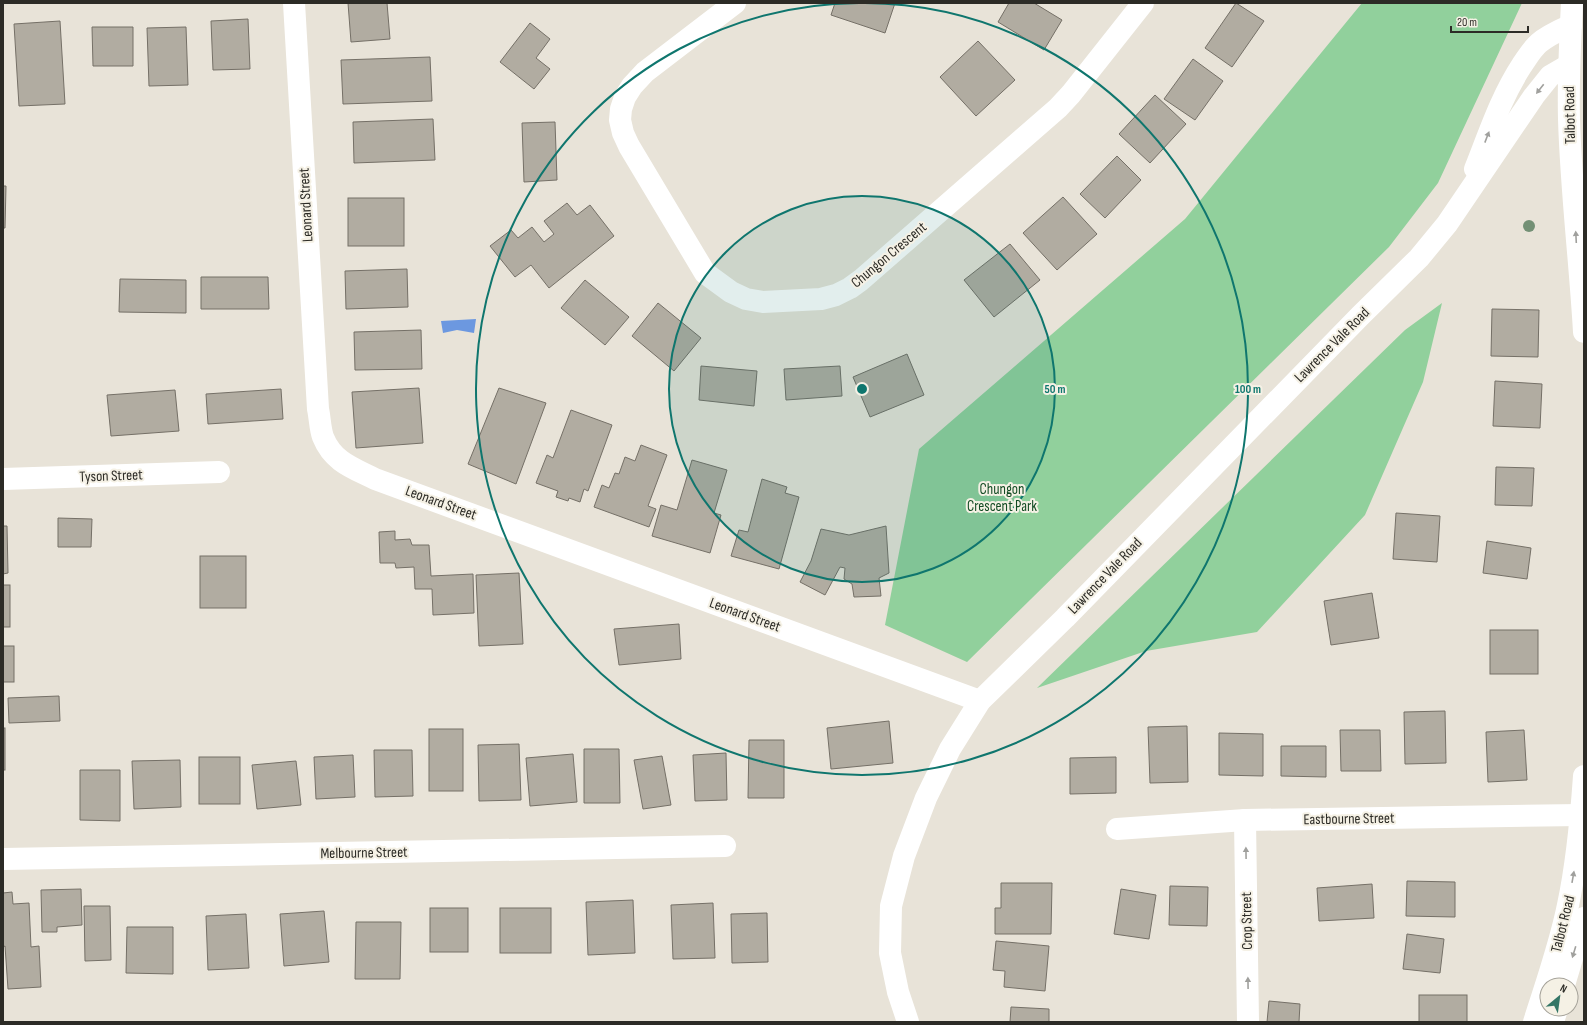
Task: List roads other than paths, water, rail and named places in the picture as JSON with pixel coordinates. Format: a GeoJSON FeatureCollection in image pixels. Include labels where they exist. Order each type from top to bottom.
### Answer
{"type":"FeatureCollection","features":[{"type":"Feature","properties":{"kind":"street","name":"Leonard Street"},"geometry":{"type":"LineString","coordinates":[[294,3],[318,409],[322,436],[332,455],[350,468],[375,479],[980,701]]}},
{"type":"Feature","properties":{"kind":"street","name":"Chungon Crescent"},"geometry":{"type":"LineString","coordinates":[[734,3],[645,72],[632,86],[625,97],[620,120],[623,133],[629,146],[705,273],[717,284],[746,299],[763,302],[779,302],[821,299],[836,295],[850,288],[861,280],[1058,108],[1071,94],[1143,3]]}},
{"type":"Feature","properties":{"kind":"street","name":"Talbot Road"},"geometry":{"type":"LineString","coordinates":[[1572,3],[1578,24],[1577,63],[1570,127],[1577,258],[1584,332]]}},
{"type":"Feature","properties":{"kind":"street","name":"Lawrence Vale Road"},"geometry":{"type":"LineString","coordinates":[[1463,200],[1494,119],[1518,71],[1539,43],[1553,34],[1578,24]]}},
{"type":"Feature","properties":{"kind":"street","name":"Lawrence Vale Road"},"geometry":{"type":"LineString","coordinates":[[908,1022],[898,992],[890,953],[892,906],[904,856],[926,798],[950,749],[980,701],[1065,618],[1361,315],[1419,258],[1447,224],[1534,96],[1550,76],[1577,63]]}},
{"type":"Feature","properties":{"kind":"street","name":"Tyson Street"},"geometry":{"type":"LineString","coordinates":[[3,479],[219,472]]}},
{"type":"Feature","properties":{"kind":"street","name":"Talbot Road"},"geometry":{"type":"LineString","coordinates":[[1534,1022],[1553,965],[1568,906],[1577,857],[1584,776]]}},
{"type":"Feature","properties":{"kind":"street","name":"Eastbourne Street"},"geometry":{"type":"LineString","coordinates":[[1117,829],[1245,820],[1581,815]]}},
{"type":"Feature","properties":{"kind":"street","name":"Crop Street"},"geometry":{"type":"LineString","coordinates":[[1245,820],[1248,1022]]}},
{"type":"Feature","properties":{"kind":"street","name":"Melbourne Street"},"geometry":{"type":"LineString","coordinates":[[3,860],[725,846]]}},
{"type":"Feature","properties":{"kind":"street","name":"Talbot Road"},"geometry":{"type":"LineString","coordinates":[[1566,977],[1584,918]]}},
{"type":"Feature","properties":{"kind":"water"},"geometry":{"type":"Polygon","coordinates":[[[476,319],[474,333],[457,330],[443,333],[441,321],[476,319]]]}},
{"type":"Feature","properties":{"kind":"park label","name":"Chungon Crescent Park"},"geometry":{"type":"Point","coordinates":[1002,498]}}]}
